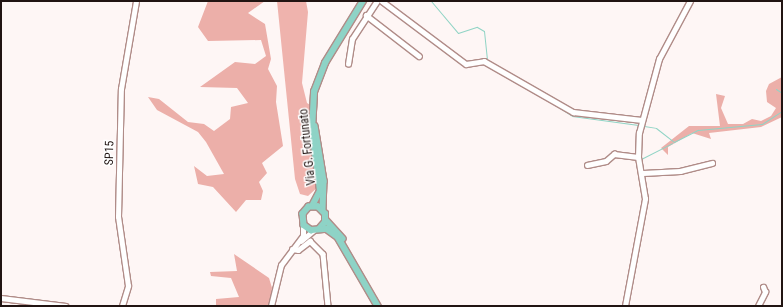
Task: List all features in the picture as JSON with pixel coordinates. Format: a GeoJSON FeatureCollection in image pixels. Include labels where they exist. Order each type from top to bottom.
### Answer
{"type":"FeatureCollection","features":[{"type":"Feature","properties":{"kind":"main road","name":"Via G. Fortunato"},"geometry":{"type":"LineString","coordinates":[[312,206],[319,196],[312,116],[317,82],[363,1]]}},
{"type":"Feature","properties":{"kind":"main road","name":"Via G. Fortunato"},"geometry":{"type":"LineString","coordinates":[[317,82],[314,115],[324,181],[323,210]]}},
{"type":"Feature","properties":{"kind":"main road"},"geometry":{"type":"LineString","coordinates":[[349,252],[335,234],[316,230],[303,222],[304,212],[312,206],[323,210],[326,220],[342,236],[378,306]]}},
{"type":"Feature","properties":{"kind":"main road"},"geometry":{"type":"LineString","coordinates":[[316,230],[326,220]]}},
{"type":"Feature","properties":{"kind":"street","name":"SP15"},"geometry":{"type":"LineString","coordinates":[[122,306],[128,282],[118,217],[121,89],[136,1]]}},
{"type":"Feature","properties":{"kind":"street"},"geometry":{"type":"LineString","coordinates":[[348,64],[352,39],[366,15],[377,1]]}},
{"type":"Feature","properties":{"kind":"street"},"geometry":{"type":"LineString","coordinates":[[382,1],[466,64],[486,62],[491,64],[573,112],[642,120]]}},
{"type":"Feature","properties":{"kind":"street"},"geometry":{"type":"LineString","coordinates":[[625,306],[644,216],[643,172],[638,157],[642,120],[659,59],[690,1]]}},
{"type":"Feature","properties":{"kind":"street"},"geometry":{"type":"LineString","coordinates":[[366,15],[420,56]]}},
{"type":"Feature","properties":{"kind":"street"},"geometry":{"type":"LineString","coordinates":[[588,164],[606,160],[614,154],[638,157]]}},
{"type":"Feature","properties":{"kind":"street"},"geometry":{"type":"LineString","coordinates":[[643,172],[680,171],[712,163]]}},
{"type":"Feature","properties":{"kind":"street"},"geometry":{"type":"LineString","coordinates":[[271,306],[279,271],[293,247],[304,233],[303,222]]}},
{"type":"Feature","properties":{"kind":"street"},"geometry":{"type":"LineString","coordinates":[[293,247],[316,230]]}},
{"type":"Feature","properties":{"kind":"street"},"geometry":{"type":"LineString","coordinates":[[293,247],[298,250],[310,240],[323,254],[328,306]]}},
{"type":"Feature","properties":{"kind":"street"},"geometry":{"type":"LineString","coordinates":[[758,306],[765,292],[763,286]]}},
{"type":"Feature","properties":{"kind":"street"},"geometry":{"type":"LineString","coordinates":[[1,298],[66,306]]}},
{"type":"Feature","properties":{"kind":"shaded area"},"geometry":{"type":"Polygon","coordinates":[[[208,1],[265,1],[248,13],[265,24],[271,59],[268,69],[277,86],[276,102],[283,146],[262,163],[267,173],[259,182],[263,191],[261,200],[246,200],[236,212],[213,187],[198,184],[194,166],[207,176],[224,174],[206,142],[198,132],[157,110],[148,97],[159,99],[188,122],[204,124],[214,131],[230,119],[231,107],[248,103],[237,88],[200,87],[235,62],[255,64],[266,56],[261,40],[208,41],[198,27],[208,1]]]}},
{"type":"Feature","properties":{"kind":"shaded area"},"geometry":{"type":"Polygon","coordinates":[[[277,1],[306,1],[308,12],[302,83],[307,103],[312,106],[319,186],[308,196],[300,194],[295,179],[277,1]]]}},
{"type":"Feature","properties":{"kind":"shaded area"},"geometry":{"type":"Polygon","coordinates":[[[782,77],[782,117],[761,127],[709,133],[711,139],[692,133],[668,147],[668,155],[661,148],[689,126],[720,126],[716,94],[725,96],[721,108],[728,124],[743,124],[752,119],[761,121],[771,116],[776,108],[767,102],[766,91],[769,84],[782,77]]]}},
{"type":"Feature","properties":{"kind":"shaded area"},"geometry":{"type":"Polygon","coordinates":[[[234,254],[269,278],[272,288],[269,306],[216,306],[216,299],[239,297],[231,278],[211,276],[210,272],[237,271],[234,254]]]}},
{"type":"Feature","properties":{"kind":"waterway"},"geometry":{"type":"LineString","coordinates":[[431,1],[458,33],[477,27],[484,31],[487,61]]}},
{"type":"Feature","properties":{"kind":"waterway"},"geometry":{"type":"LineString","coordinates":[[490,67],[538,94]]}},
{"type":"Feature","properties":{"kind":"waterway"},"geometry":{"type":"LineString","coordinates":[[776,89],[782,93]]}},
{"type":"Feature","properties":{"kind":"waterway"},"geometry":{"type":"LineString","coordinates":[[549,101],[572,116],[638,125]]}},
{"type":"Feature","properties":{"kind":"waterway"},"geometry":{"type":"LineString","coordinates":[[644,126],[656,128],[674,142],[698,130],[762,124],[782,111]]}},
{"type":"Feature","properties":{"kind":"waterway"},"geometry":{"type":"LineString","coordinates":[[641,159],[672,143]]}}]}
